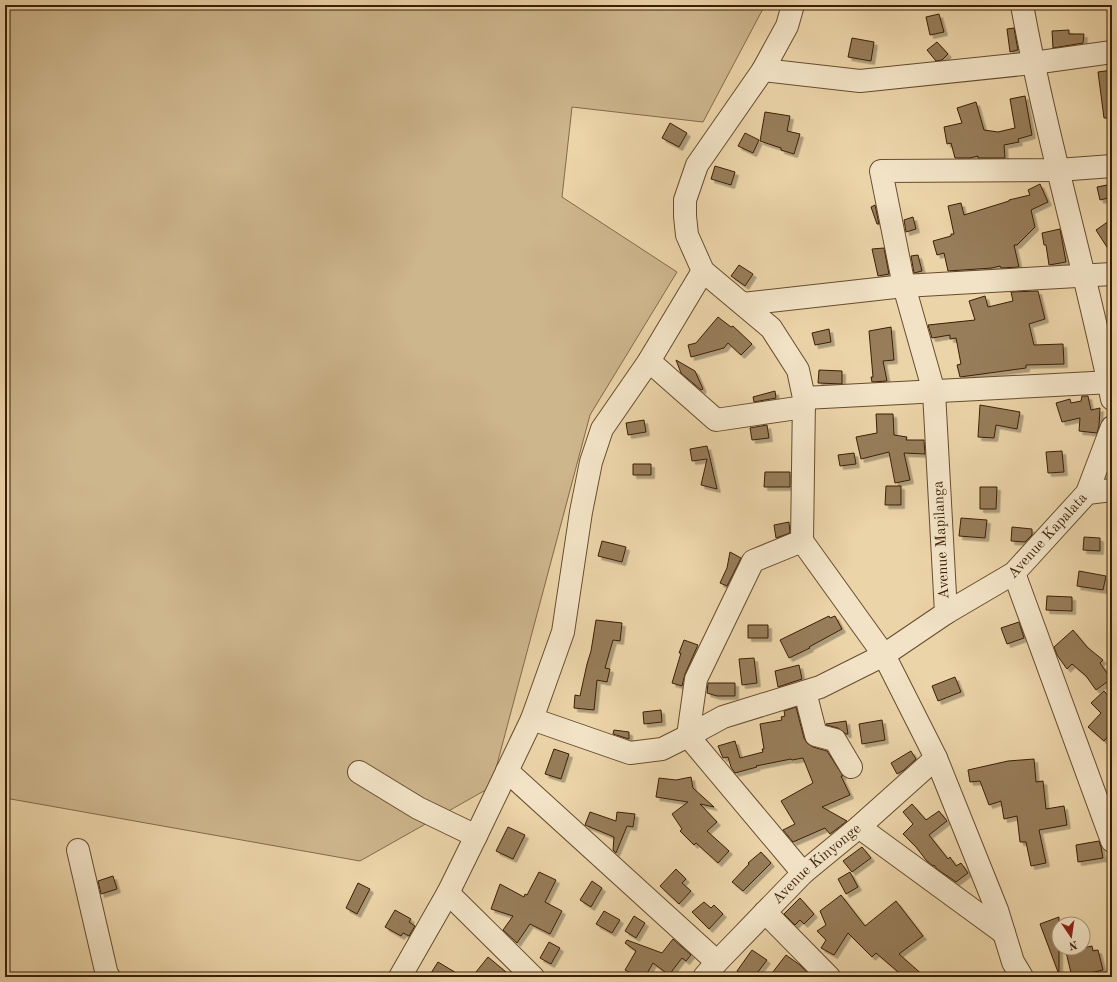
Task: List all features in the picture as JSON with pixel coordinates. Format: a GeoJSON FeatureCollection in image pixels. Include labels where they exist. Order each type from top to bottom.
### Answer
{"type":"FeatureCollection","features":[{"type":"Feature","properties":{"kind":"street"},"geometry":{"type":"LineString","coordinates":[[793,5],[787,26],[763,70],[697,166],[688,187],[685,200],[687,235],[703,271],[770,328],[798,370],[804,403],[802,541],[884,656],[936,758],[997,910],[1014,962],[1022,977]]}},
{"type":"Feature","properties":{"kind":"street"},"geometry":{"type":"LineString","coordinates":[[649,361],[716,420],[804,403],[934,392],[1111,387],[1033,63],[1022,5]]}},
{"type":"Feature","properties":{"kind":"street"},"geometry":{"type":"LineString","coordinates":[[763,70],[860,81],[1033,63],[1112,52]]}},
{"type":"Feature","properties":{"kind":"street"},"geometry":{"type":"LineString","coordinates":[[1058,170],[1112,166]]}},
{"type":"Feature","properties":{"kind":"street","name":"Avenue Mapilanga"},"geometry":{"type":"LineString","coordinates":[[532,719],[630,753],[662,749],[723,717],[820,687],[884,656],[946,612],[934,392],[904,286],[881,171],[1058,170]]}},
{"type":"Feature","properties":{"kind":"street"},"geometry":{"type":"LineString","coordinates":[[400,977],[448,893],[532,719],[563,632],[581,512],[591,462],[602,429],[649,361],[703,271]]}},
{"type":"Feature","properties":{"kind":"street"},"geometry":{"type":"LineString","coordinates":[[743,304],[904,286],[1085,274],[1112,274]]}},
{"type":"Feature","properties":{"kind":"street","name":"Avenue Kapalata"},"geometry":{"type":"LineString","coordinates":[[946,612],[1014,573],[1087,493],[1112,427]]}},
{"type":"Feature","properties":{"kind":"street"},"geometry":{"type":"LineString","coordinates":[[1087,493],[1112,490]]}},
{"type":"Feature","properties":{"kind":"street"},"geometry":{"type":"LineString","coordinates":[[802,541],[753,562],[696,679],[688,736],[803,873]]}},
{"type":"Feature","properties":{"kind":"street"},"geometry":{"type":"LineString","coordinates":[[1014,573],[1112,841]]}},
{"type":"Feature","properties":{"kind":"street"},"geometry":{"type":"LineString","coordinates":[[805,692],[816,735],[835,740],[851,767]]}},
{"type":"Feature","properties":{"kind":"street","name":"Avenue Kinyonge"},"geometry":{"type":"LineString","coordinates":[[711,969],[803,873],[859,827],[936,758]]}},
{"type":"Feature","properties":{"kind":"street"},"geometry":{"type":"LineString","coordinates":[[507,771],[711,969]]}},
{"type":"Feature","properties":{"kind":"street"},"geometry":{"type":"LineString","coordinates":[[359,772],[418,808],[476,836]]}},
{"type":"Feature","properties":{"kind":"street"},"geometry":{"type":"LineString","coordinates":[[859,827],[1004,933]]}},
{"type":"Feature","properties":{"kind":"street"},"geometry":{"type":"LineString","coordinates":[[78,850],[108,977]]}},
{"type":"Feature","properties":{"kind":"street"},"geometry":{"type":"LineString","coordinates":[[448,893],[533,977]]}},
{"type":"Feature","properties":{"kind":"street"},"geometry":{"type":"LineString","coordinates":[[765,912],[829,977]]}},
{"type":"Feature","properties":{"kind":"shaded area"},"geometry":{"type":"Polygon","coordinates":[[[5,5],[765,5],[703,122],[572,107],[562,197],[677,272],[590,415],[491,787],[360,861],[5,798],[5,5]]]}},
{"type":"Feature","properties":{"kind":"building"},"geometry":{"type":"Polygon","coordinates":[[[939,14],[944,32],[930,35],[926,17],[939,14]]]}},
{"type":"Feature","properties":{"kind":"building"},"geometry":{"type":"Polygon","coordinates":[[[1014,28],[1018,50],[1010,52],[1007,29],[1014,28]]]}},
{"type":"Feature","properties":{"kind":"building"},"geometry":{"type":"Polygon","coordinates":[[[1069,30],[1069,34],[1084,34],[1083,43],[1053,48],[1052,31],[1069,30]]]}},
{"type":"Feature","properties":{"kind":"building"},"geometry":{"type":"Polygon","coordinates":[[[852,38],[874,42],[871,61],[848,57],[852,38]]]}},
{"type":"Feature","properties":{"kind":"building"},"geometry":{"type":"Polygon","coordinates":[[[937,42],[948,54],[942,60],[936,61],[927,50],[937,42]]]}},
{"type":"Feature","properties":{"kind":"building"},"geometry":{"type":"Polygon","coordinates":[[[1112,70],[1112,118],[1104,118],[1098,72],[1112,70]]]}},
{"type":"Feature","properties":{"kind":"building"},"geometry":{"type":"Polygon","coordinates":[[[1025,96],[1032,135],[1018,139],[1019,142],[1004,145],[1005,158],[978,158],[978,156],[970,158],[955,158],[951,143],[947,144],[944,127],[962,123],[957,108],[976,102],[984,130],[998,132],[1015,128],[1010,99],[1025,96]]]}},
{"type":"Feature","properties":{"kind":"building"},"geometry":{"type":"Polygon","coordinates":[[[765,112],[790,116],[787,131],[800,134],[794,154],[760,141],[765,112]]]}},
{"type":"Feature","properties":{"kind":"building"},"geometry":{"type":"Polygon","coordinates":[[[670,123],[687,133],[679,147],[662,138],[670,123]]]}},
{"type":"Feature","properties":{"kind":"building"},"geometry":{"type":"Polygon","coordinates":[[[745,133],[759,140],[753,153],[738,146],[745,133]]]}},
{"type":"Feature","properties":{"kind":"building"},"geometry":{"type":"Polygon","coordinates":[[[715,166],[735,172],[731,185],[711,179],[715,166]]]}},
{"type":"Feature","properties":{"kind":"building"},"geometry":{"type":"Polygon","coordinates":[[[1040,184],[1048,202],[1031,210],[1035,227],[1017,245],[1014,245],[1019,267],[1001,268],[1000,266],[992,268],[948,271],[944,253],[937,255],[933,241],[954,234],[948,206],[961,203],[964,215],[1009,200],[1030,195],[1028,190],[1040,184]]]}},
{"type":"Feature","properties":{"kind":"building"},"geometry":{"type":"Polygon","coordinates":[[[1112,184],[1112,197],[1100,200],[1097,187],[1112,184]]]}},
{"type":"Feature","properties":{"kind":"building"},"geometry":{"type":"Polygon","coordinates":[[[875,205],[879,224],[877,224],[871,207],[875,205]]]}},
{"type":"Feature","properties":{"kind":"building"},"geometry":{"type":"Polygon","coordinates":[[[913,217],[916,229],[906,232],[904,220],[913,217]]]}},
{"type":"Feature","properties":{"kind":"building"},"geometry":{"type":"Polygon","coordinates":[[[1112,219],[1112,255],[1096,230],[1112,219]]]}},
{"type":"Feature","properties":{"kind":"building"},"geometry":{"type":"Polygon","coordinates":[[[1060,229],[1066,262],[1049,265],[1046,245],[1044,245],[1042,233],[1060,229]]]}},
{"type":"Feature","properties":{"kind":"building"},"geometry":{"type":"Polygon","coordinates":[[[884,248],[889,274],[878,276],[872,249],[884,248]]]}},
{"type":"Feature","properties":{"kind":"building"},"geometry":{"type":"Polygon","coordinates":[[[918,255],[922,271],[914,273],[911,256],[918,255]]]}},
{"type":"Feature","properties":{"kind":"building"},"geometry":{"type":"Polygon","coordinates":[[[739,265],[753,274],[745,286],[731,276],[739,265]]]}},
{"type":"Feature","properties":{"kind":"building"},"geometry":{"type":"Polygon","coordinates":[[[1038,291],[1045,319],[1029,324],[1034,345],[1063,344],[1064,364],[1026,365],[1026,368],[960,377],[957,365],[961,364],[956,338],[950,339],[950,335],[932,338],[928,325],[975,320],[969,301],[985,296],[988,307],[1013,301],[1011,292],[1038,291]]]}},
{"type":"Feature","properties":{"kind":"building"},"geometry":{"type":"Polygon","coordinates":[[[718,317],[731,327],[733,326],[752,344],[741,355],[728,343],[724,348],[691,357],[688,345],[696,343],[718,317]]]}},
{"type":"Feature","properties":{"kind":"building"},"geometry":{"type":"Polygon","coordinates":[[[891,327],[894,360],[883,361],[887,381],[872,382],[871,377],[873,377],[869,331],[891,327]]]}},
{"type":"Feature","properties":{"kind":"building"},"geometry":{"type":"Polygon","coordinates":[[[829,329],[831,342],[815,345],[812,333],[829,329]]]}},
{"type":"Feature","properties":{"kind":"building"},"geometry":{"type":"Polygon","coordinates":[[[676,360],[695,371],[703,389],[701,390],[681,373],[676,360]]]}},
{"type":"Feature","properties":{"kind":"building"},"geometry":{"type":"Polygon","coordinates":[[[819,370],[842,371],[842,384],[818,383],[819,370]]]}},
{"type":"Feature","properties":{"kind":"building"},"geometry":{"type":"Polygon","coordinates":[[[775,391],[776,398],[754,402],[753,397],[775,391]]]}},
{"type":"Feature","properties":{"kind":"building"},"geometry":{"type":"Polygon","coordinates":[[[1082,396],[1088,396],[1091,410],[1100,408],[1097,433],[1079,431],[1080,418],[1062,422],[1056,403],[1070,399],[1071,403],[1081,401],[1082,396]]]}},
{"type":"Feature","properties":{"kind":"building"},"geometry":{"type":"Polygon","coordinates":[[[980,405],[1020,412],[1017,429],[996,425],[994,438],[978,437],[980,405]]]}},
{"type":"Feature","properties":{"kind":"building"},"geometry":{"type":"Polygon","coordinates":[[[876,414],[893,414],[894,435],[907,437],[906,440],[924,440],[925,454],[904,453],[910,480],[895,483],[889,452],[861,459],[856,437],[877,433],[876,414]]]}},
{"type":"Feature","properties":{"kind":"building"},"geometry":{"type":"Polygon","coordinates":[[[644,420],[646,432],[628,435],[626,423],[644,420]]]}},
{"type":"Feature","properties":{"kind":"building"},"geometry":{"type":"Polygon","coordinates":[[[767,425],[769,438],[752,440],[750,428],[767,425]]]}},
{"type":"Feature","properties":{"kind":"building"},"geometry":{"type":"Polygon","coordinates":[[[707,446],[717,489],[701,485],[707,459],[692,461],[690,449],[707,446]]]}},
{"type":"Feature","properties":{"kind":"building"},"geometry":{"type":"Polygon","coordinates":[[[1062,451],[1064,472],[1048,473],[1046,452],[1062,451]]]}},
{"type":"Feature","properties":{"kind":"building"},"geometry":{"type":"Polygon","coordinates":[[[854,453],[856,464],[840,466],[838,455],[854,453]]]}},
{"type":"Feature","properties":{"kind":"building"},"geometry":{"type":"Polygon","coordinates":[[[633,464],[651,464],[651,475],[633,475],[633,464]]]}},
{"type":"Feature","properties":{"kind":"building"},"geometry":{"type":"Polygon","coordinates":[[[765,472],[790,472],[790,487],[764,487],[765,472]]]}},
{"type":"Feature","properties":{"kind":"building"},"geometry":{"type":"Polygon","coordinates":[[[886,486],[901,486],[901,505],[885,505],[886,486]]]}},
{"type":"Feature","properties":{"kind":"building"},"geometry":{"type":"Polygon","coordinates":[[[980,487],[997,487],[996,509],[980,509],[980,487]]]}},
{"type":"Feature","properties":{"kind":"building"},"geometry":{"type":"Polygon","coordinates":[[[961,518],[987,520],[985,538],[959,536],[961,518]]]}},
{"type":"Feature","properties":{"kind":"building"},"geometry":{"type":"Polygon","coordinates":[[[789,522],[790,533],[776,538],[774,525],[789,522]]]}},
{"type":"Feature","properties":{"kind":"building"},"geometry":{"type":"Polygon","coordinates":[[[1012,527],[1032,529],[1032,535],[1025,542],[1011,541],[1012,527]]]}},
{"type":"Feature","properties":{"kind":"building"},"geometry":{"type":"Polygon","coordinates":[[[1084,537],[1100,538],[1100,551],[1083,550],[1084,537]]]}},
{"type":"Feature","properties":{"kind":"building"},"geometry":{"type":"Polygon","coordinates":[[[602,541],[626,547],[622,562],[598,556],[602,541]]]}},
{"type":"Feature","properties":{"kind":"building"},"geometry":{"type":"Polygon","coordinates":[[[730,552],[741,558],[727,586],[720,583],[727,568],[730,552]]]}},
{"type":"Feature","properties":{"kind":"building"},"geometry":{"type":"Polygon","coordinates":[[[1079,571],[1106,576],[1103,590],[1077,586],[1079,571]]]}},
{"type":"Feature","properties":{"kind":"building"},"geometry":{"type":"Polygon","coordinates":[[[1047,596],[1072,597],[1072,611],[1046,610],[1047,596]]]}},
{"type":"Feature","properties":{"kind":"building"},"geometry":{"type":"Polygon","coordinates":[[[829,616],[830,618],[835,616],[842,629],[809,647],[810,648],[789,658],[780,640],[829,616]]]}},
{"type":"Feature","properties":{"kind":"building"},"geometry":{"type":"Polygon","coordinates":[[[596,620],[622,623],[620,641],[613,640],[605,668],[610,669],[607,682],[597,680],[594,710],[574,708],[575,695],[580,696],[591,651],[596,620]]]}},
{"type":"Feature","properties":{"kind":"building"},"geometry":{"type":"Polygon","coordinates":[[[1019,622],[1024,638],[1007,644],[1001,628],[1019,622]]]}},
{"type":"Feature","properties":{"kind":"building"},"geometry":{"type":"Polygon","coordinates":[[[748,625],[768,625],[768,638],[748,638],[748,625]]]}},
{"type":"Feature","properties":{"kind":"building"},"geometry":{"type":"Polygon","coordinates":[[[1073,630],[1087,647],[1103,660],[1100,663],[1111,679],[1096,690],[1086,676],[1072,664],[1067,669],[1057,655],[1054,647],[1073,630]]]}},
{"type":"Feature","properties":{"kind":"building"},"geometry":{"type":"Polygon","coordinates":[[[684,640],[698,645],[685,674],[682,686],[672,683],[681,653],[679,653],[684,640]]]}},
{"type":"Feature","properties":{"kind":"building"},"geometry":{"type":"Polygon","coordinates":[[[754,658],[757,683],[742,685],[739,659],[754,658]]]}},
{"type":"Feature","properties":{"kind":"building"},"geometry":{"type":"Polygon","coordinates":[[[799,665],[802,679],[778,687],[775,671],[799,665]]]}},
{"type":"Feature","properties":{"kind":"building"},"geometry":{"type":"Polygon","coordinates":[[[955,677],[961,692],[938,701],[932,686],[955,677]]]}},
{"type":"Feature","properties":{"kind":"building"},"geometry":{"type":"Polygon","coordinates":[[[708,683],[735,683],[735,696],[717,696],[707,693],[708,683]]]}},
{"type":"Feature","properties":{"kind":"building"},"geometry":{"type":"Polygon","coordinates":[[[1104,691],[1112,700],[1112,732],[1104,741],[1088,727],[1101,713],[1091,703],[1104,691]]]}},
{"type":"Feature","properties":{"kind":"building"},"geometry":{"type":"Polygon","coordinates":[[[796,707],[804,738],[807,743],[813,747],[827,751],[843,776],[841,776],[850,795],[822,807],[847,821],[830,834],[825,828],[793,842],[783,830],[795,824],[781,801],[813,783],[803,758],[756,766],[757,767],[735,773],[731,767],[728,757],[723,758],[718,746],[735,741],[740,758],[763,752],[762,749],[764,749],[760,724],[782,720],[781,717],[785,716],[784,711],[796,707]]]}},
{"type":"Feature","properties":{"kind":"building"},"geometry":{"type":"Polygon","coordinates":[[[661,710],[662,722],[644,724],[643,712],[661,710]]]}},
{"type":"Feature","properties":{"kind":"building"},"geometry":{"type":"Polygon","coordinates":[[[882,720],[885,740],[862,744],[859,724],[882,720]]]}},
{"type":"Feature","properties":{"kind":"building"},"geometry":{"type":"Polygon","coordinates":[[[846,721],[848,734],[838,728],[826,725],[826,724],[846,721]]]}},
{"type":"Feature","properties":{"kind":"building"},"geometry":{"type":"Polygon","coordinates":[[[614,730],[629,732],[629,739],[613,734],[614,730]]]}},
{"type":"Feature","properties":{"kind":"building"},"geometry":{"type":"Polygon","coordinates":[[[554,749],[569,754],[561,779],[545,774],[554,749]]]}},
{"type":"Feature","properties":{"kind":"building"},"geometry":{"type":"Polygon","coordinates":[[[911,751],[916,759],[897,774],[891,763],[911,751]]]}},
{"type":"Feature","properties":{"kind":"building"},"geometry":{"type":"Polygon","coordinates":[[[1034,759],[1036,782],[1043,781],[1046,809],[1064,806],[1067,825],[1039,830],[1046,863],[1031,866],[1026,842],[1020,842],[1017,816],[1004,819],[1001,801],[989,805],[980,781],[970,782],[968,770],[1008,761],[1034,759]]]}},
{"type":"Feature","properties":{"kind":"building"},"geometry":{"type":"Polygon","coordinates":[[[691,777],[693,788],[714,807],[700,804],[717,822],[707,831],[729,851],[718,863],[696,843],[694,845],[680,831],[682,829],[672,814],[688,802],[656,797],[659,778],[676,780],[691,777]]]}},
{"type":"Feature","properties":{"kind":"building"},"geometry":{"type":"Polygon","coordinates":[[[912,804],[926,820],[939,811],[947,821],[929,835],[948,859],[950,857],[956,866],[961,863],[968,873],[956,882],[926,860],[903,834],[913,824],[903,812],[912,804]]]}},
{"type":"Feature","properties":{"kind":"building"},"geometry":{"type":"Polygon","coordinates":[[[590,812],[616,821],[617,812],[635,814],[633,827],[627,826],[616,853],[613,850],[614,837],[585,825],[590,812]]]}},
{"type":"Feature","properties":{"kind":"building"},"geometry":{"type":"Polygon","coordinates":[[[508,827],[525,835],[513,859],[496,851],[508,827]]]}},
{"type":"Feature","properties":{"kind":"building"},"geometry":{"type":"Polygon","coordinates":[[[1099,841],[1103,858],[1078,862],[1076,845],[1099,841]]]}},
{"type":"Feature","properties":{"kind":"building"},"geometry":{"type":"Polygon","coordinates":[[[862,847],[871,858],[852,872],[843,861],[862,847]]]}},
{"type":"Feature","properties":{"kind":"building"},"geometry":{"type":"Polygon","coordinates":[[[761,852],[771,863],[743,891],[732,882],[749,864],[748,863],[761,852]]]}},
{"type":"Feature","properties":{"kind":"building"},"geometry":{"type":"Polygon","coordinates":[[[676,869],[686,879],[682,883],[691,891],[679,904],[660,886],[676,869]]]}},
{"type":"Feature","properties":{"kind":"building"},"geometry":{"type":"Polygon","coordinates":[[[539,872],[556,880],[545,902],[562,911],[550,934],[530,924],[517,943],[503,930],[513,916],[491,909],[500,884],[524,897],[525,894],[527,895],[539,872]]]}},
{"type":"Feature","properties":{"kind":"building"},"geometry":{"type":"Polygon","coordinates":[[[850,872],[858,887],[846,894],[838,879],[850,872]]]}},
{"type":"Feature","properties":{"kind":"building"},"geometry":{"type":"Polygon","coordinates":[[[113,876],[117,889],[101,894],[98,881],[113,876]]]}},
{"type":"Feature","properties":{"kind":"building"},"geometry":{"type":"Polygon","coordinates":[[[592,881],[602,888],[591,907],[580,900],[592,881]]]}},
{"type":"Feature","properties":{"kind":"building"},"geometry":{"type":"Polygon","coordinates":[[[358,883],[370,889],[357,914],[346,908],[358,883]]]}},
{"type":"Feature","properties":{"kind":"building"},"geometry":{"type":"Polygon","coordinates":[[[841,895],[865,926],[896,901],[923,936],[899,954],[925,977],[904,977],[876,953],[872,957],[848,933],[834,955],[821,948],[826,940],[817,931],[826,925],[820,911],[841,895]]]}},
{"type":"Feature","properties":{"kind":"building"},"geometry":{"type":"Polygon","coordinates":[[[800,898],[814,914],[804,924],[800,920],[795,925],[784,914],[800,898]]]}},
{"type":"Feature","properties":{"kind":"building"},"geometry":{"type":"Polygon","coordinates":[[[704,902],[711,908],[714,905],[723,914],[709,929],[692,912],[704,902]]]}},
{"type":"Feature","properties":{"kind":"building"},"geometry":{"type":"Polygon","coordinates":[[[395,910],[411,919],[409,922],[415,926],[409,936],[403,933],[401,936],[385,927],[395,910]]]}},
{"type":"Feature","properties":{"kind":"building"},"geometry":{"type":"Polygon","coordinates":[[[604,911],[620,920],[612,933],[596,924],[604,911]]]}},
{"type":"Feature","properties":{"kind":"building"},"geometry":{"type":"Polygon","coordinates":[[[634,916],[645,923],[636,938],[625,931],[634,916]]]}},
{"type":"Feature","properties":{"kind":"building"},"geometry":{"type":"Polygon","coordinates":[[[1051,920],[1051,953],[1040,924],[1051,920]]]}},
{"type":"Feature","properties":{"kind":"building"},"geometry":{"type":"Polygon","coordinates":[[[673,939],[691,955],[686,961],[682,958],[669,975],[653,963],[645,977],[638,977],[625,970],[636,951],[625,943],[627,940],[662,953],[673,939]]]}},
{"type":"Feature","properties":{"kind":"building"},"geometry":{"type":"Polygon","coordinates":[[[549,942],[560,948],[551,964],[540,958],[549,942]]]}},
{"type":"Feature","properties":{"kind":"building"},"geometry":{"type":"Polygon","coordinates":[[[1091,946],[1093,951],[1098,950],[1103,970],[1072,977],[1067,956],[1091,956],[1091,946]]]}},
{"type":"Feature","properties":{"kind":"building"},"geometry":{"type":"Polygon","coordinates":[[[752,950],[767,960],[754,977],[745,977],[737,971],[752,950]]]}},
{"type":"Feature","properties":{"kind":"building"},"geometry":{"type":"Polygon","coordinates":[[[786,955],[800,965],[811,977],[769,977],[786,955]]]}},
{"type":"Feature","properties":{"kind":"building"},"geometry":{"type":"Polygon","coordinates":[[[1052,956],[1059,956],[1058,972],[1052,956]]]}},
{"type":"Feature","properties":{"kind":"building"},"geometry":{"type":"Polygon","coordinates":[[[488,957],[512,977],[472,977],[488,957]]]}},
{"type":"Feature","properties":{"kind":"building"},"geometry":{"type":"Polygon","coordinates":[[[438,962],[463,977],[438,977],[431,973],[438,962]]]}}]}
